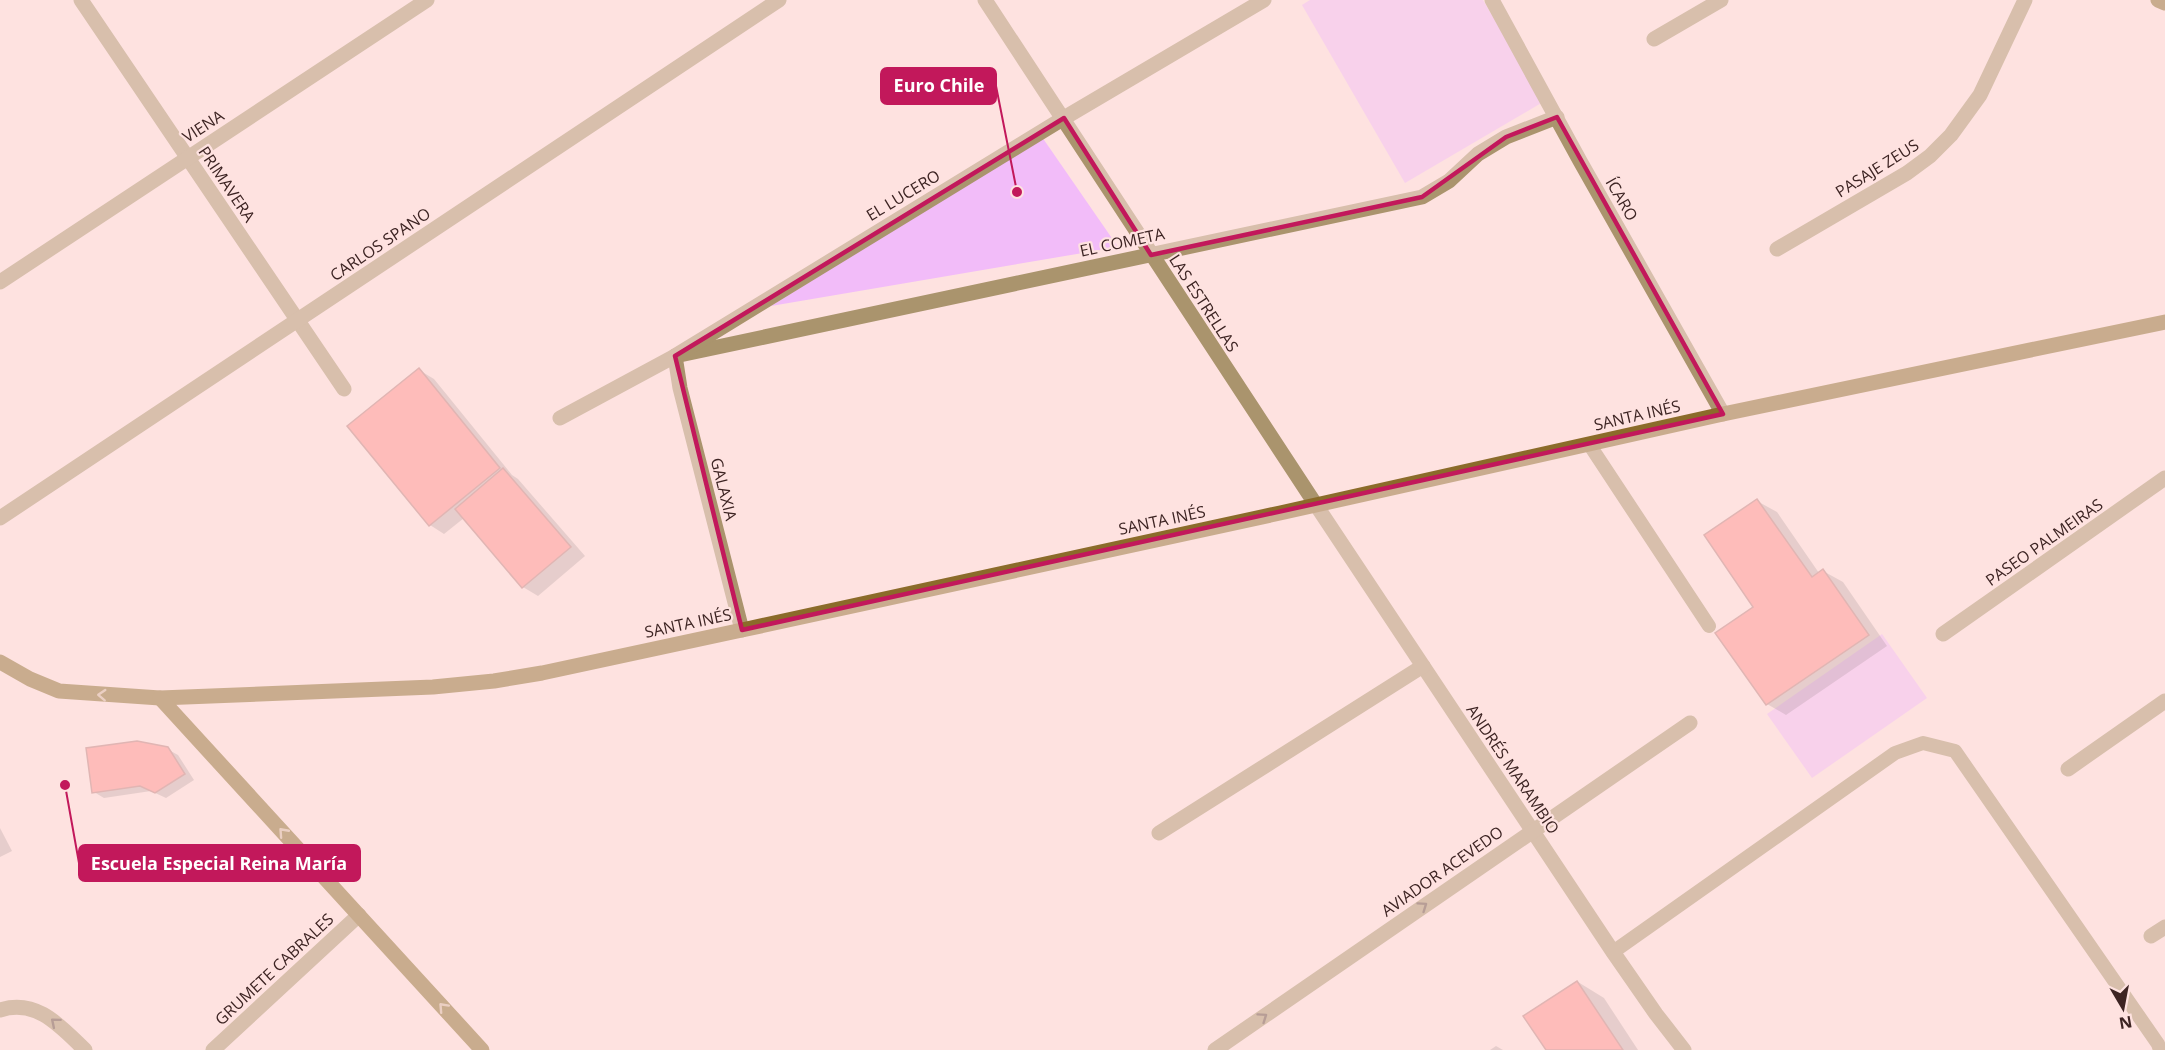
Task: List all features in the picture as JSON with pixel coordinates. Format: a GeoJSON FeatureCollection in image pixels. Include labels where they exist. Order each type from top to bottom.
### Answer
{"type":"FeatureCollection","features":[{"type":"Feature","properties":{"kind":"street","name":"PRIMAVERA"},"geometry":{"type":"LineString","coordinates":[[81,0],[344,389]]}},
{"type":"Feature","properties":{"kind":"street","name":"VIENA"},"geometry":{"type":"LineString","coordinates":[[0,282],[427,0]]}},
{"type":"Feature","properties":{"kind":"street","name":"CARLOS SPANO"},"geometry":{"type":"LineString","coordinates":[[0,518],[779,0]]}},
{"type":"Feature","properties":{"kind":"street","name":"LAS ESTRELLAS"},"geometry":{"type":"LineString","coordinates":[[985,0],[1316,505]]}},
{"type":"Feature","properties":{"kind":"street","name":"EL LUCERO"},"geometry":{"type":"LineString","coordinates":[[560,418],[675,356],[1064,118],[1264,0]]}},
{"type":"Feature","properties":{"kind":"street","name":"ÍCARO"},"geometry":{"type":"LineString","coordinates":[[1492,0],[1723,414]]}},
{"type":"Feature","properties":{"kind":"street"},"geometry":{"type":"LineString","coordinates":[[1654,39],[1721,0]]}},
{"type":"Feature","properties":{"kind":"street","name":"PASAJE ZEUS"},"geometry":{"type":"LineString","coordinates":[[1777,249],[1907,173],[1930,156],[1951,135],[1980,95],[2025,0]]}},
{"type":"Feature","properties":{"kind":"street"},"geometry":{"type":"LineString","coordinates":[[2158,0],[2165,3]]}},
{"type":"Feature","properties":{"kind":"street","name":"EL COMETA"},"geometry":{"type":"LineString","coordinates":[[675,356],[1422,197],[1449,182],[1478,154],[1506,137],[1557,117]]}},
{"type":"Feature","properties":{"kind":"street","name":"SANTA INÉS"},"geometry":{"type":"LineString","coordinates":[[0,662],[30,679],[59,691],[160,698],[433,687],[494,681],[742,630],[1723,414],[2165,322]]}},
{"type":"Feature","properties":{"kind":"street","name":"GALAXIA"},"geometry":{"type":"LineString","coordinates":[[675,356],[680,388],[742,630]]}},
{"type":"Feature","properties":{"kind":"street","name":"PASEO PALMEIRAS"},"geometry":{"type":"LineString","coordinates":[[1943,634],[2165,478]]}},
{"type":"Feature","properties":{"kind":"street","name":"ANDRÉS MARAMBIO"},"geometry":{"type":"LineString","coordinates":[[1316,505],[1613,952],[1684,1050]]}},
{"type":"Feature","properties":{"kind":"street"},"geometry":{"type":"LineString","coordinates":[[1159,833],[1423,666]]}},
{"type":"Feature","properties":{"kind":"street"},"geometry":{"type":"LineString","coordinates":[[160,698],[482,1050]]}},
{"type":"Feature","properties":{"kind":"street"},"geometry":{"type":"LineString","coordinates":[[2068,769],[2165,701]]}},
{"type":"Feature","properties":{"kind":"street","name":"AVIADOR ACEVEDO"},"geometry":{"type":"LineString","coordinates":[[1215,1050],[1690,723]]}},
{"type":"Feature","properties":{"kind":"street","name":"GRUMETE CABRALES"},"geometry":{"type":"LineString","coordinates":[[213,1050],[359,915]]}},
{"type":"Feature","properties":{"kind":"street"},"geometry":{"type":"LineString","coordinates":[[2151,936],[2165,927]]}},
{"type":"Feature","properties":{"kind":"street"},"geometry":{"type":"LineString","coordinates":[[0,1010],[18,1007],[40,1012],[49,1017],[85,1050]]}},
{"type":"Feature","properties":{"kind":"lane"},"geometry":{"type":"LineString","coordinates":[[1589,444],[1709,626]]}},
{"type":"Feature","properties":{"kind":"lane"},"geometry":{"type":"LineString","coordinates":[[1613,952],[1896,753],[1923,743],[1956,751],[2160,1050]]}},
{"type":"Feature","properties":{"kind":"highlighted area"},"geometry":{"type":"Polygon","coordinates":[[[1557,117],[1723,414],[742,630],[675,356],[1064,118],[1151,255],[1422,197],[1506,137],[1557,117]]]}},
{"type":"Feature","properties":{"kind":"shaded area"},"geometry":{"type":"Polygon","coordinates":[[[1310,0],[1483,0],[1543,102],[1405,183],[1302,5],[1310,0]]]}},
{"type":"Feature","properties":{"kind":"shaded area"},"geometry":{"type":"Polygon","coordinates":[[[1042,137],[1118,247],[771,306],[1042,137]]]}},
{"type":"Feature","properties":{"kind":"shaded area"},"geometry":{"type":"Polygon","coordinates":[[[1882,634],[1927,698],[1812,778],[1767,714],[1882,634]]]}},
{"type":"Feature","properties":{"kind":"building"},"geometry":{"type":"Polygon","coordinates":[[[419,368],[500,468],[429,526],[347,426],[419,368]]]}},
{"type":"Feature","properties":{"kind":"building"},"geometry":{"type":"Polygon","coordinates":[[[503,468],[571,547],[522,588],[455,509],[503,468]]]}},
{"type":"Feature","properties":{"kind":"building"},"geometry":{"type":"Polygon","coordinates":[[[1757,499],[1812,577],[1823,569],[1869,635],[1766,705],[1715,633],[1753,607],[1704,535],[1757,499]]]}},
{"type":"Feature","properties":{"kind":"building"},"geometry":{"type":"Polygon","coordinates":[[[137,741],[168,747],[185,774],[155,793],[140,786],[92,793],[86,748],[137,741]]]}},
{"type":"Feature","properties":{"kind":"building"},"geometry":{"type":"Polygon","coordinates":[[[1577,981],[1623,1050],[1546,1050],[1523,1016],[1577,981]]]}},
{"type":"Feature","properties":{"kind":"place","name":"Euro Chile"},"geometry":{"type":"Point","coordinates":[1017,192]}},
{"type":"Feature","properties":{"kind":"place","name":"Escuela Especial Reina María"},"geometry":{"type":"Point","coordinates":[65,785]}}]}
